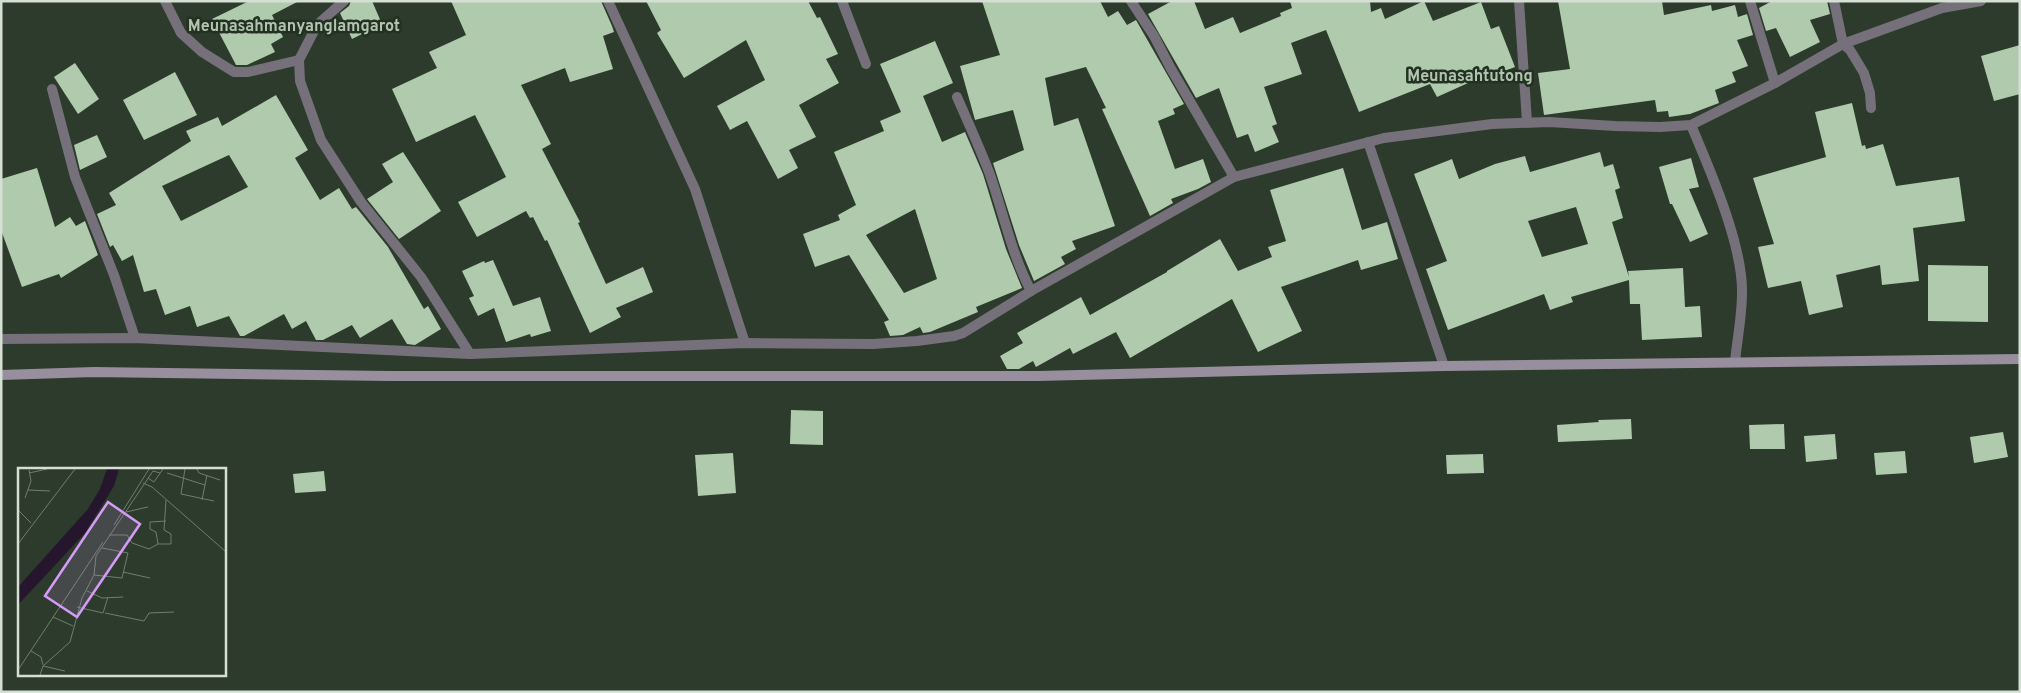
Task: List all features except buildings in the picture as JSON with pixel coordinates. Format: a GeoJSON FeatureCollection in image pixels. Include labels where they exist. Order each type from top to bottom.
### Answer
{"type":"FeatureCollection","features":[{"type":"Feature","properties":{"kind":"street"},"geometry":{"type":"LineString","coordinates":[[165,1],[181,33],[202,52],[234,72],[248,72],[299,60]]}},
{"type":"Feature","properties":{"kind":"street"},"geometry":{"type":"LineString","coordinates":[[344,1],[317,25],[299,60],[300,80],[321,140],[360,202],[421,277],[470,354]]}},
{"type":"Feature","properties":{"kind":"street"},"geometry":{"type":"LineString","coordinates":[[608,1],[695,189],[745,343]]}},
{"type":"Feature","properties":{"kind":"street"},"geometry":{"type":"LineString","coordinates":[[842,1],[866,64]]}},
{"type":"Feature","properties":{"kind":"street"},"geometry":{"type":"LineString","coordinates":[[1131,1],[1154,36],[1234,177]]}},
{"type":"Feature","properties":{"kind":"street"},"geometry":{"type":"LineString","coordinates":[[1518,1],[1527,122]]}},
{"type":"Feature","properties":{"kind":"street"},"geometry":{"type":"LineString","coordinates":[[1750,1],[1775,83]]}},
{"type":"Feature","properties":{"kind":"street"},"geometry":{"type":"LineString","coordinates":[[1834,1],[1843,44],[1850,50],[1864,73],[1870,93],[1871,108]]}},
{"type":"Feature","properties":{"kind":"street"},"geometry":{"type":"LineString","coordinates":[[1,339],[135,338],[470,354],[745,343],[873,344],[917,342],[954,336],[963,333],[1031,291],[1234,177],[1384,138],[1492,124],[1549,122],[1651,127],[1691,125],[1775,83],[1843,44],[1942,8],[1981,1]]}},
{"type":"Feature","properties":{"kind":"street"},"geometry":{"type":"LineString","coordinates":[[52,89],[75,177],[114,274],[135,338]]}},
{"type":"Feature","properties":{"kind":"street"},"geometry":{"type":"LineString","coordinates":[[957,97],[989,172],[1012,249],[1020,271],[1031,291]]}},
{"type":"Feature","properties":{"kind":"street"},"geometry":{"type":"LineString","coordinates":[[1691,125],[1708,166],[1740,263],[1742,293],[1735,362]]}},
{"type":"Feature","properties":{"kind":"street"},"geometry":{"type":"LineString","coordinates":[[1368,142],[1444,366]]}},
{"type":"Feature","properties":{"kind":"street"},"geometry":{"type":"LineString","coordinates":[[1,374],[94,372],[390,376],[1038,376],[1444,366],[2020,359]]}},
{"type":"Feature","properties":{"kind":"district","name":"Meunasahmanyanglamgarot"},"geometry":{"type":"Point","coordinates":[294,27]}},
{"type":"Feature","properties":{"kind":"district","name":"Meunasahtutong"},"geometry":{"type":"Point","coordinates":[1470,77]}}]}
